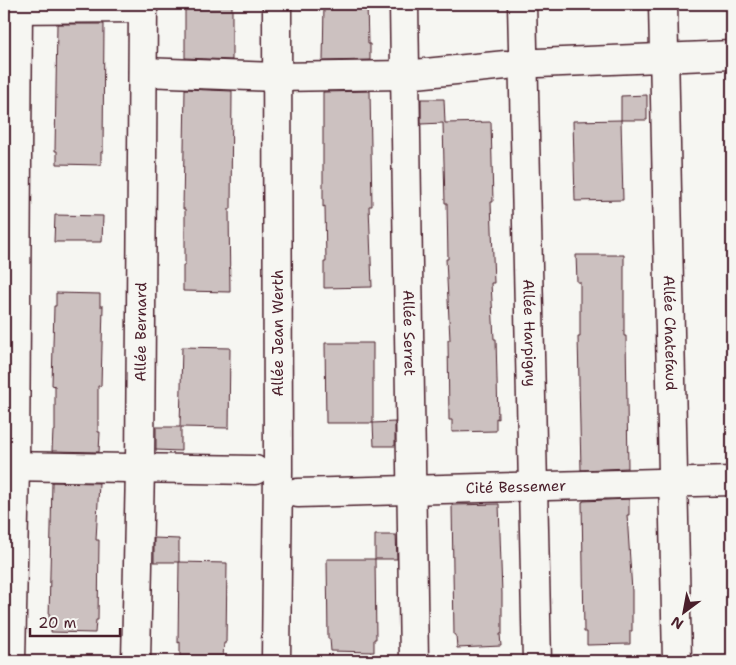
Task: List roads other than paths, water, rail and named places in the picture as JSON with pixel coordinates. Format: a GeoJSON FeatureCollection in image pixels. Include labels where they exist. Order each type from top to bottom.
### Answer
{"type":"FeatureCollection","features":[{"type":"Feature","properties":{"kind":"street","name":"Allée Jean Werth"},"geometry":{"type":"LineString","coordinates":[[276,661],[278,470],[277,4]]}},
{"type":"Feature","properties":{"kind":"street","name":"Allée Serret"},"geometry":{"type":"LineString","coordinates":[[404,4],[414,661]]}},
{"type":"Feature","properties":{"kind":"street","name":"Allée Harpigny"},"geometry":{"type":"LineString","coordinates":[[522,4],[537,661]]}},
{"type":"Feature","properties":{"kind":"street","name":"Allée Chatefaud"},"geometry":{"type":"LineString","coordinates":[[663,4],[677,661]]}},
{"type":"Feature","properties":{"kind":"street"},"geometry":{"type":"LineString","coordinates":[[11,661],[9,466],[13,7],[143,6]]}},
{"type":"Feature","properties":{"kind":"street","name":"Allée Bernard"},"geometry":{"type":"LineString","coordinates":[[136,661],[140,468],[143,6]]}},
{"type":"Feature","properties":{"kind":"street"},"geometry":{"type":"LineString","coordinates":[[538,63],[732,54]]}},
{"type":"Feature","properties":{"kind":"street"},"geometry":{"type":"LineString","coordinates":[[143,72],[277,77],[406,75],[506,65]]}},
{"type":"Feature","properties":{"kind":"street"},"geometry":{"type":"LineString","coordinates":[[9,466],[255,470]]}},
{"type":"Feature","properties":{"kind":"street","name":"Cité Bessemer"},"geometry":{"type":"LineString","coordinates":[[298,493],[732,481]]}}]}
